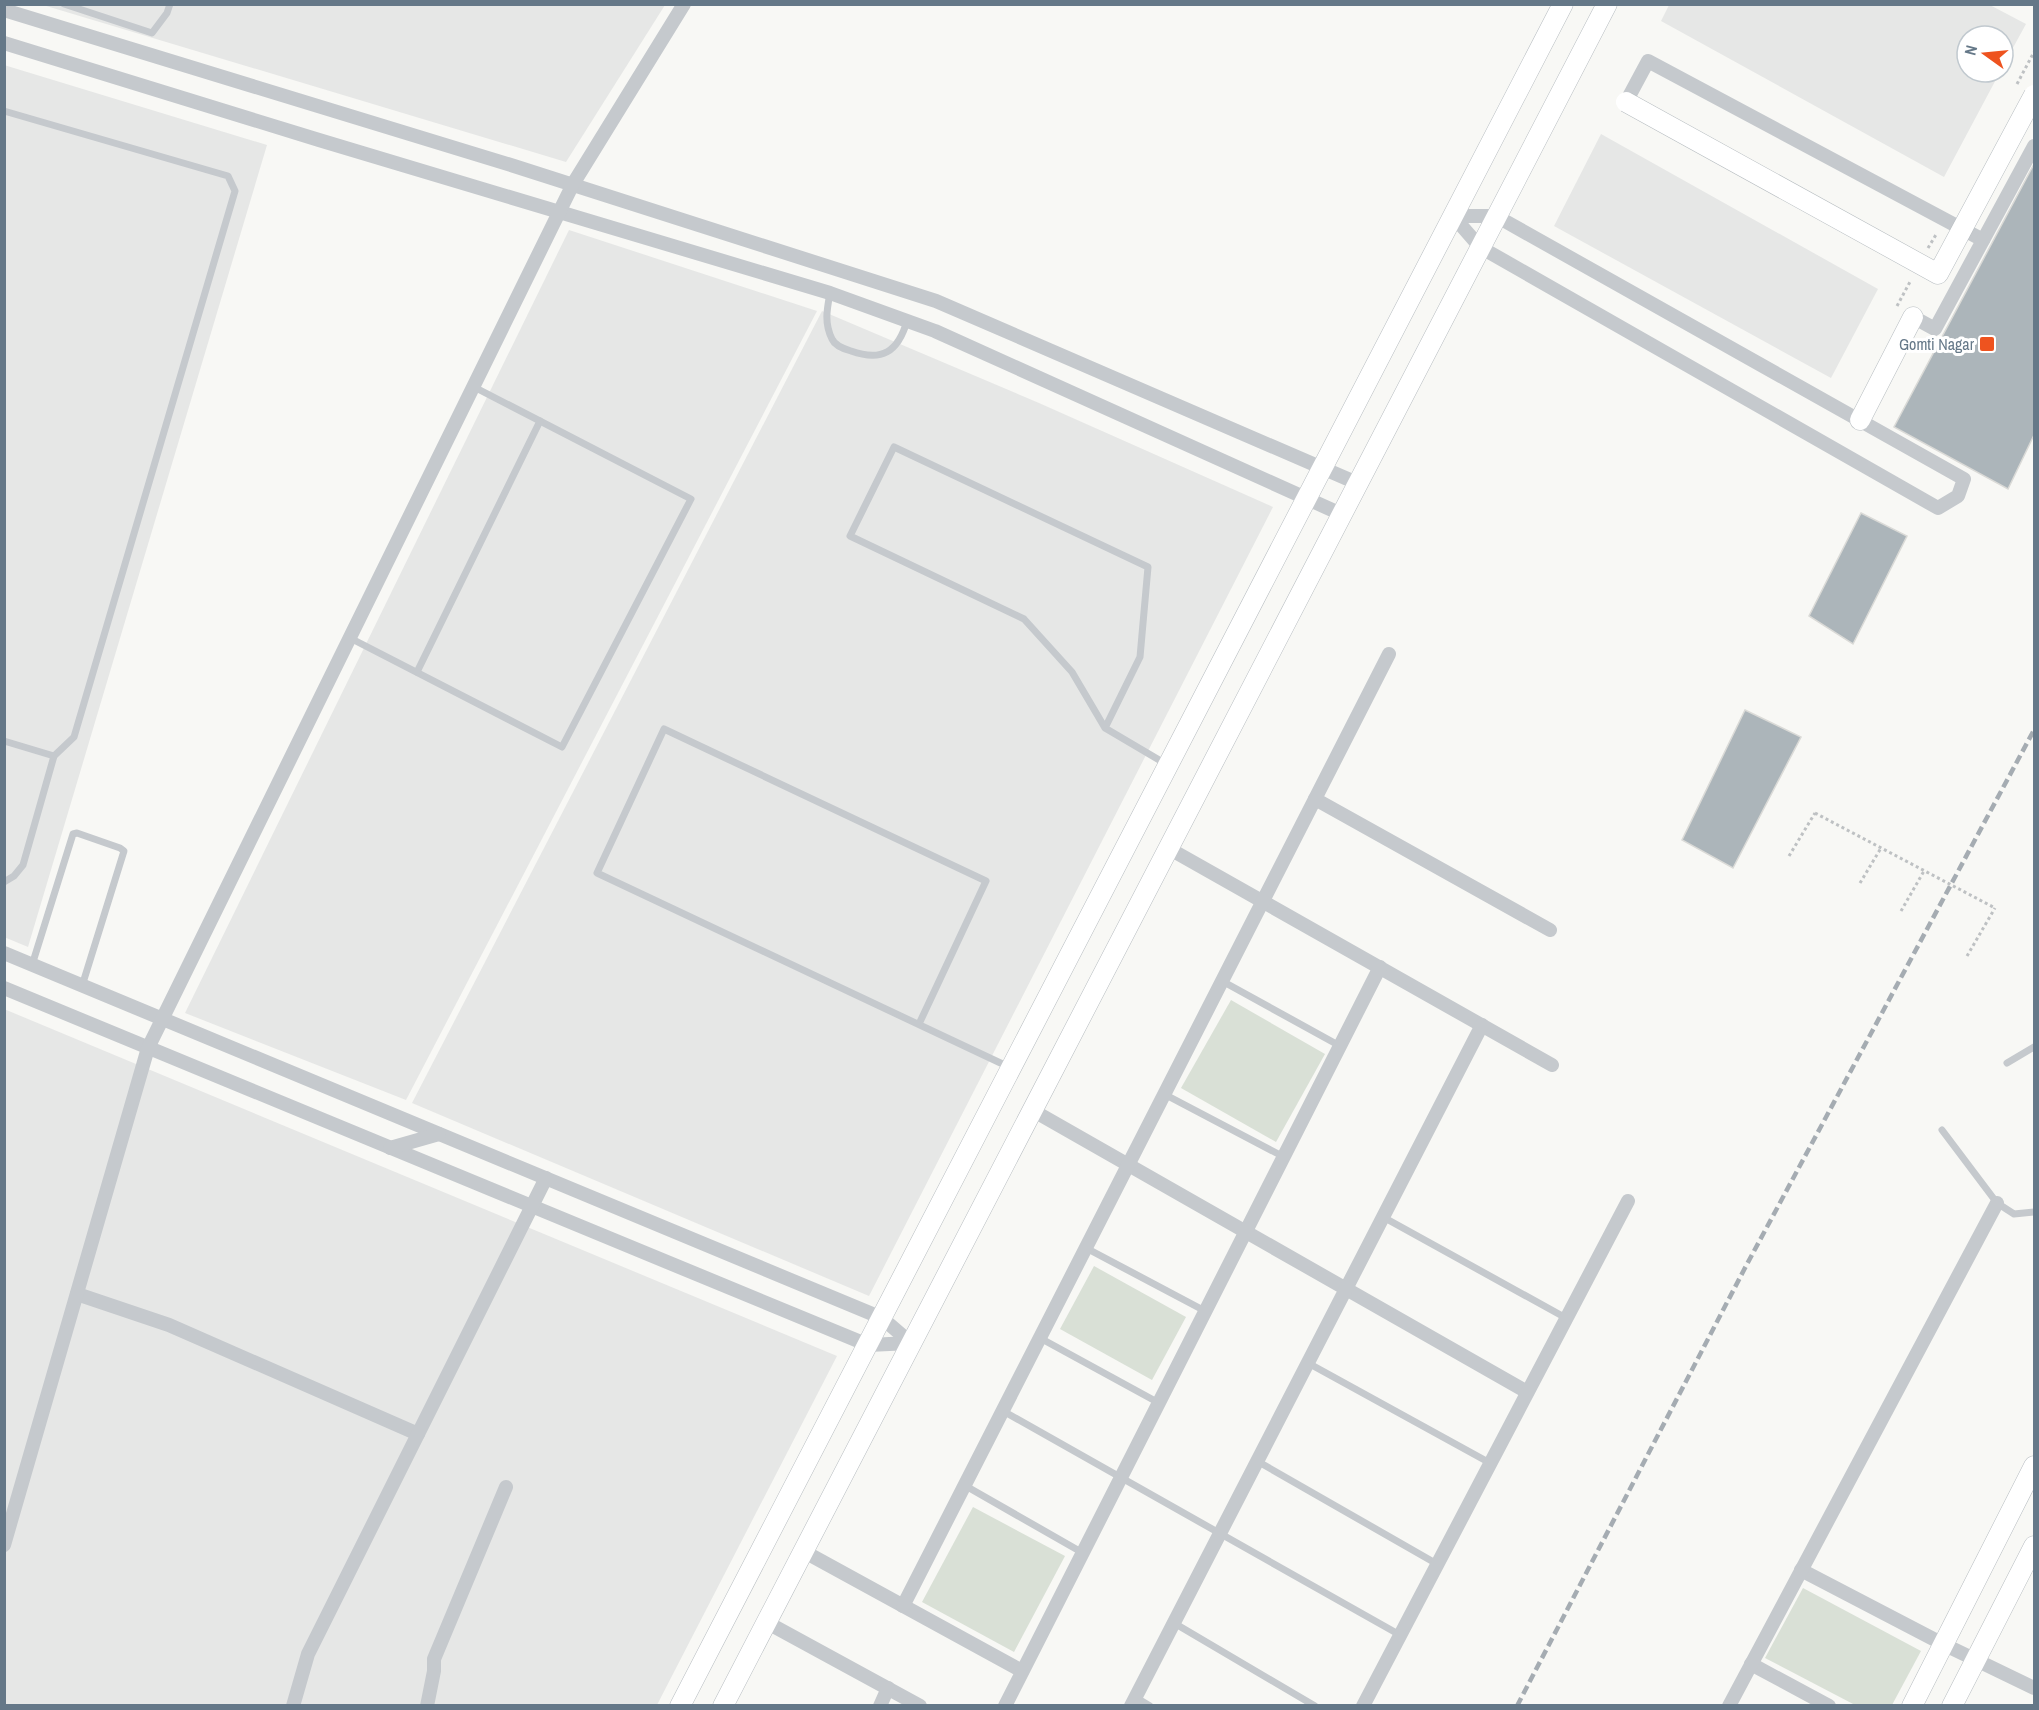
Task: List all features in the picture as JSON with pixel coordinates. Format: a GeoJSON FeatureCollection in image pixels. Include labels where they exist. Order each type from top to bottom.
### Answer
{"type":"FeatureCollection","features":[{"type":"Feature","properties":{"kind":"street"},"geometry":{"type":"LineString","coordinates":[[4,1545],[148,1048],[573,184],[684,4]]}},
{"type":"Feature","properties":{"kind":"street"},"geometry":{"type":"LineString","coordinates":[[680,1706],[1563,4]]}},
{"type":"Feature","properties":{"kind":"street"},"geometry":{"type":"LineString","coordinates":[[723,1706],[1607,4]]}},
{"type":"Feature","properties":{"kind":"street"},"geometry":{"type":"LineString","coordinates":[[4,9],[573,184],[936,301],[1357,483]]}},
{"type":"Feature","properties":{"kind":"street"},"geometry":{"type":"LineString","coordinates":[[4,43],[319,140],[830,292],[945,336],[1341,514]]}},
{"type":"Feature","properties":{"kind":"street"},"geometry":{"type":"LineString","coordinates":[[1983,240],[1648,61],[1626,102],[1938,274],[2034,95]]}},
{"type":"Feature","properties":{"kind":"street"},"geometry":{"type":"LineString","coordinates":[[1860,420],[1913,317],[1935,328],[2034,146]]}},
{"type":"Feature","properties":{"kind":"street"},"geometry":{"type":"LineString","coordinates":[[1453,216],[1496,216],[1964,478],[1958,496],[1938,508],[1480,247],[1453,216]]}},
{"type":"Feature","properties":{"kind":"street"},"geometry":{"type":"LineString","coordinates":[[903,1606],[1389,654]]}},
{"type":"Feature","properties":{"kind":"street"},"geometry":{"type":"LineString","coordinates":[[1315,799],[1550,930]]}},
{"type":"Feature","properties":{"kind":"street"},"geometry":{"type":"LineString","coordinates":[[1168,848],[1551,1065]]}},
{"type":"Feature","properties":{"kind":"street"},"geometry":{"type":"LineString","coordinates":[[4,953],[882,1318],[911,1343]]}},
{"type":"Feature","properties":{"kind":"street"},"geometry":{"type":"LineString","coordinates":[[1005,1706],[1380,967]]}},
{"type":"Feature","properties":{"kind":"street"},"geometry":{"type":"LineString","coordinates":[[4,988],[868,1345],[911,1343]]}},
{"type":"Feature","properties":{"kind":"street"},"geometry":{"type":"LineString","coordinates":[[1133,1701],[1482,1025]]}},
{"type":"Feature","properties":{"kind":"street"},"geometry":{"type":"LineString","coordinates":[[1032,1110],[1527,1392]]}},
{"type":"Feature","properties":{"kind":"street"},"geometry":{"type":"LineString","coordinates":[[390,1148],[439,1134]]}},
{"type":"Feature","properties":{"kind":"street"},"geometry":{"type":"LineString","coordinates":[[293,1706],[308,1654],[546,1178]]}},
{"type":"Feature","properties":{"kind":"street"},"geometry":{"type":"LineString","coordinates":[[1363,1706],[1628,1202]]}},
{"type":"Feature","properties":{"kind":"street"},"geometry":{"type":"LineString","coordinates":[[1729,1706],[1997,1203]]}},
{"type":"Feature","properties":{"kind":"street"},"geometry":{"type":"LineString","coordinates":[[77,1294],[169,1325],[418,1434]]}},
{"type":"Feature","properties":{"kind":"street"},"geometry":{"type":"LineString","coordinates":[[1912,1706],[2034,1466]]}},
{"type":"Feature","properties":{"kind":"street"},"geometry":{"type":"LineString","coordinates":[[427,1706],[434,1659],[506,1487]]}},
{"type":"Feature","properties":{"kind":"street"},"geometry":{"type":"LineString","coordinates":[[1952,1706],[2034,1548]]}},
{"type":"Feature","properties":{"kind":"street"},"geometry":{"type":"LineString","coordinates":[[803,1551],[1022,1671]]}},
{"type":"Feature","properties":{"kind":"street"},"geometry":{"type":"LineString","coordinates":[[1801,1570],[1943,1644],[2034,1688]]}},
{"type":"Feature","properties":{"kind":"street"},"geometry":{"type":"LineString","coordinates":[[766,1622],[920,1706]]}},
{"type":"Feature","properties":{"kind":"street"},"geometry":{"type":"LineString","coordinates":[[1751,1664],[1828,1706]]}},
{"type":"Feature","properties":{"kind":"street"},"geometry":{"type":"LineString","coordinates":[[880,1706],[888,1689]]}},
{"type":"Feature","properties":{"kind":"lane"},"geometry":{"type":"LineString","coordinates":[[64,4],[152,33],[168,13],[170,4]]}},
{"type":"Feature","properties":{"kind":"lane"},"geometry":{"type":"LineString","coordinates":[[4,111],[228,176],[235,192],[74,737],[54,756],[23,865],[14,876],[4,882]]}},
{"type":"Feature","properties":{"kind":"lane"},"geometry":{"type":"LineString","coordinates":[[830,292],[826,315],[827,325],[833,342],[842,348],[862,355],[881,356],[894,348],[903,334],[907,321]]}},
{"type":"Feature","properties":{"kind":"lane"},"geometry":{"type":"LineString","coordinates":[[350,638],[562,747],[692,499],[474,387]]}},
{"type":"Feature","properties":{"kind":"lane"},"geometry":{"type":"LineString","coordinates":[[417,672],[540,421]]}},
{"type":"Feature","properties":{"kind":"lane"},"geometry":{"type":"LineString","coordinates":[[1105,728],[1140,657],[1148,567],[894,447],[850,536],[1024,619],[1072,672],[1105,728],[1168,766]]}},
{"type":"Feature","properties":{"kind":"lane"},"geometry":{"type":"LineString","coordinates":[[919,1024],[986,880],[664,729],[597,873],[1012,1068]]}},
{"type":"Feature","properties":{"kind":"lane"},"geometry":{"type":"LineString","coordinates":[[4,741],[54,756]]}},
{"type":"Feature","properties":{"kind":"lane"},"geometry":{"type":"LineString","coordinates":[[32,965],[73,834],[77,833],[120,848],[124,851],[82,986]]}},
{"type":"Feature","properties":{"kind":"lane"},"geometry":{"type":"LineString","coordinates":[[1222,981],[1340,1046]]}},
{"type":"Feature","properties":{"kind":"lane"},"geometry":{"type":"LineString","coordinates":[[2007,1063],[2034,1047]]}},
{"type":"Feature","properties":{"kind":"lane"},"geometry":{"type":"LineString","coordinates":[[1164,1094],[1284,1157]]}},
{"type":"Feature","properties":{"kind":"lane"},"geometry":{"type":"LineString","coordinates":[[1942,1130],[1997,1203],[2014,1214],[2034,1212]]}},
{"type":"Feature","properties":{"kind":"lane"},"geometry":{"type":"LineString","coordinates":[[1383,1217],[1566,1318]]}},
{"type":"Feature","properties":{"kind":"lane"},"geometry":{"type":"LineString","coordinates":[[1086,1248],[1205,1311]]}},
{"type":"Feature","properties":{"kind":"lane"},"geometry":{"type":"LineString","coordinates":[[1040,1338],[1159,1403]]}},
{"type":"Feature","properties":{"kind":"lane"},"geometry":{"type":"LineString","coordinates":[[1308,1363],[1490,1462]]}},
{"type":"Feature","properties":{"kind":"lane"},"geometry":{"type":"LineString","coordinates":[[1002,1411],[1400,1635]]}},
{"type":"Feature","properties":{"kind":"lane"},"geometry":{"type":"LineString","coordinates":[[1257,1461],[1437,1564]]}},
{"type":"Feature","properties":{"kind":"lane"},"geometry":{"type":"LineString","coordinates":[[964,1485],[1083,1553]]}},
{"type":"Feature","properties":{"kind":"lane"},"geometry":{"type":"LineString","coordinates":[[1174,1623],[1315,1706]]}},
{"type":"Feature","properties":{"kind":"lane"},"geometry":{"type":"LineString","coordinates":[[1133,1701],[1150,1706]]}},
{"type":"Feature","properties":{"kind":"path"},"geometry":{"type":"LineString","coordinates":[[1789,856],[1815,813],[1995,908],[1967,956]]}},
{"type":"Feature","properties":{"kind":"path"},"geometry":{"type":"LineString","coordinates":[[1860,883],[1881,848]]}},
{"type":"Feature","properties":{"kind":"path"},"geometry":{"type":"LineString","coordinates":[[1900,911],[1924,871]]}},
{"type":"Feature","properties":{"kind":"shaded area"},"geometry":{"type":"Polygon","coordinates":[[[1988,4],[2026,24],[2015,44],[2015,24],[1955,24],[1955,84],[1994,84],[1944,177],[1661,21],[1669,5],[1988,4]]]}},
{"type":"Feature","properties":{"kind":"shaded area"},"geometry":{"type":"Polygon","coordinates":[[[43,5],[665,5],[566,162],[43,5]]]}},
{"type":"Feature","properties":{"kind":"shaded area"},"geometry":{"type":"Polygon","coordinates":[[[4,65],[267,145],[28,947],[4,937],[4,65]]]}},
{"type":"Feature","properties":{"kind":"shaded area"},"geometry":{"type":"Polygon","coordinates":[[[1601,134],[1878,289],[1831,378],[1554,226],[1601,134]]]}},
{"type":"Feature","properties":{"kind":"shaded area"},"geometry":{"type":"Polygon","coordinates":[[[569,230],[817,311],[406,1100],[185,1013],[569,230]]]}},
{"type":"Feature","properties":{"kind":"shaded area"},"geometry":{"type":"Polygon","coordinates":[[[822,311],[1039,403],[1273,507],[869,1296],[412,1103],[822,311]]]}},
{"type":"Feature","properties":{"kind":"shaded area"},"geometry":{"type":"Polygon","coordinates":[[[1231,1000],[1325,1054],[1276,1142],[1181,1088],[1231,1000]]]}},
{"type":"Feature","properties":{"kind":"shaded area"},"geometry":{"type":"Polygon","coordinates":[[[4,1009],[837,1356],[657,1705],[5,1705],[4,1009]]]}},
{"type":"Feature","properties":{"kind":"shaded area"},"geometry":{"type":"Polygon","coordinates":[[[1094,1266],[1186,1317],[1152,1380],[1060,1329],[1094,1266]]]}},
{"type":"Feature","properties":{"kind":"shaded area"},"geometry":{"type":"Polygon","coordinates":[[[973,1507],[1065,1556],[1014,1652],[922,1602],[973,1507]]]}},
{"type":"Feature","properties":{"kind":"shaded area"},"geometry":{"type":"Polygon","coordinates":[[[1803,1588],[1921,1651],[1892,1705],[1855,1705],[1765,1658],[1803,1588]]]}},
{"type":"Feature","properties":{"kind":"building","name":"Gomti Nagar"},"geometry":{"type":"Polygon","coordinates":[[[2034,164],[2034,435],[2008,489],[1894,427],[2034,164]]]}},
{"type":"Feature","properties":{"kind":"building"},"geometry":{"type":"Polygon","coordinates":[[[1861,513],[1907,536],[1853,644],[1809,616],[1861,513]]]}},
{"type":"Feature","properties":{"kind":"building"},"geometry":{"type":"Polygon","coordinates":[[[1745,710],[1801,737],[1733,868],[1682,840],[1745,710]]]}},
{"type":"Feature","properties":{"kind":"railway"},"geometry":{"type":"LineString","coordinates":[[1517,1706],[1746,1266],[2034,730]]}},
{"type":"Feature","properties":{"kind":"place","name":"Gomti Nagar"},"geometry":{"type":"Point","coordinates":[1987,344]}}]}
